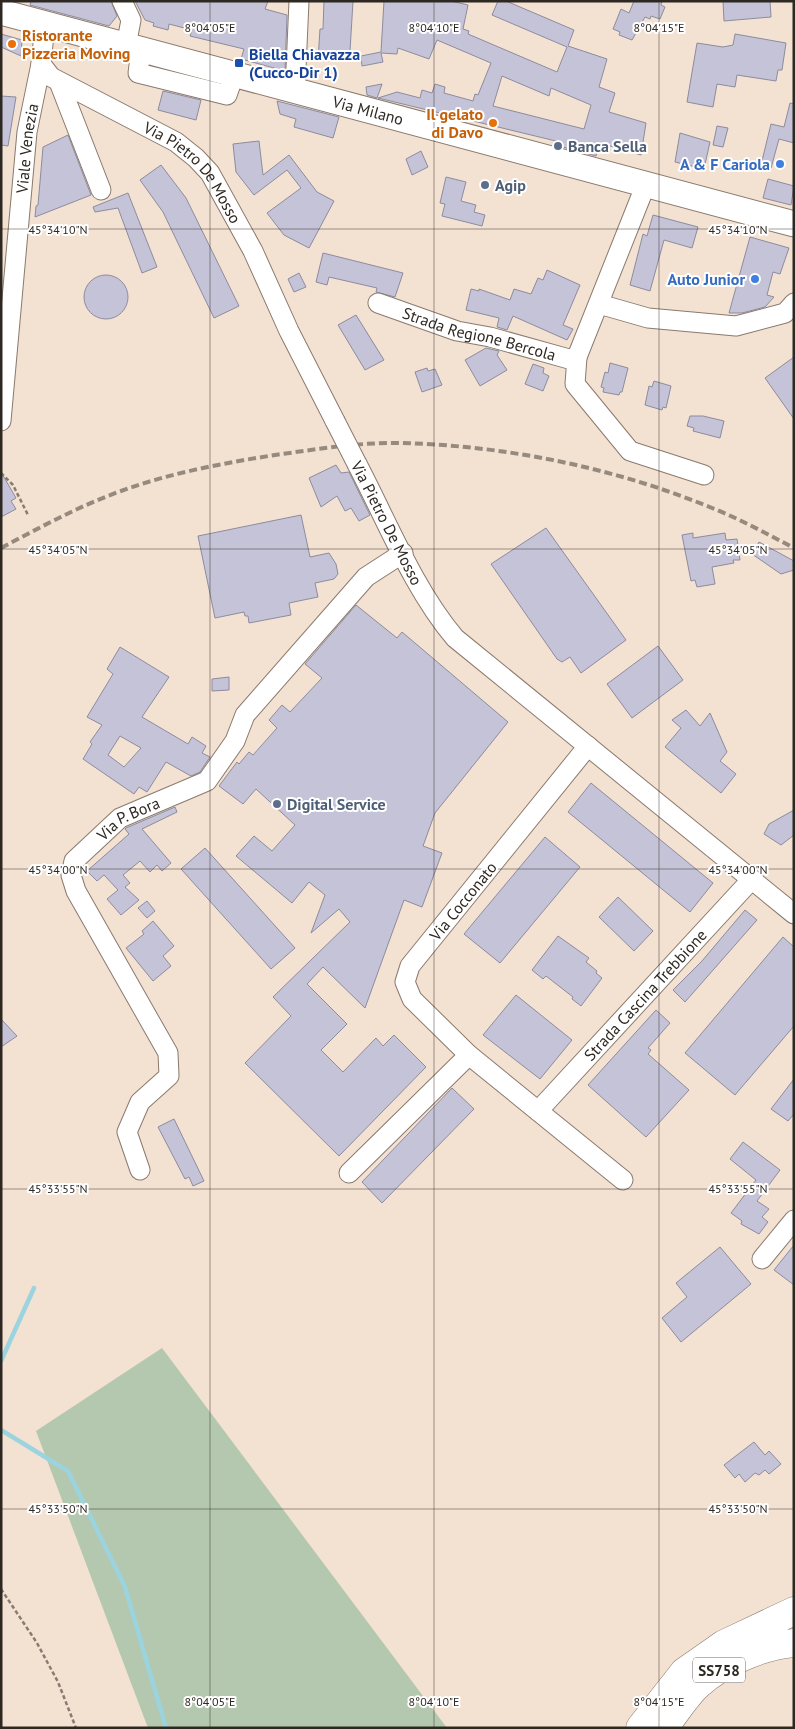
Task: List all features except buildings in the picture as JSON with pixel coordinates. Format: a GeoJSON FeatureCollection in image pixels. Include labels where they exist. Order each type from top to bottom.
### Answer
{"type":"FeatureCollection","features":[{"type":"Feature","properties":{"kind":"highway"},"geometry":{"type":"LineString","coordinates":[[640,1728],[684,1672],[724,1644],[794,1611]]}},
{"type":"Feature","properties":{"kind":"highway","name":"SS758"},"geometry":{"type":"LineString","coordinates":[[664,1728],[698,1685],[729,1663],[779,1644],[794,1643]]}},
{"type":"Feature","properties":{"kind":"main road","name":"Via Milano"},"geometry":{"type":"LineString","coordinates":[[1,12],[794,224]]}},
{"type":"Feature","properties":{"kind":"street"},"geometry":{"type":"LineString","coordinates":[[122,1],[131,20],[134,48]]}},
{"type":"Feature","properties":{"kind":"street"},"geometry":{"type":"LineString","coordinates":[[295,91],[298,1]]}},
{"type":"Feature","properties":{"kind":"street"},"geometry":{"type":"LineString","coordinates":[[40,64],[45,24]]}},
{"type":"Feature","properties":{"kind":"street","name":"Via Pietro De Mosso"},"geometry":{"type":"LineString","coordinates":[[40,64],[59,82],[176,142],[196,158],[210,173],[253,251],[289,331],[403,553],[438,618],[455,638],[794,914]]}},
{"type":"Feature","properties":{"kind":"street","name":"Viale Venezia"},"geometry":{"type":"LineString","coordinates":[[1,422],[9,232],[40,64]]}},
{"type":"Feature","properties":{"kind":"street","name":"Via Pietro De Mosso"},"geometry":{"type":"LineString","coordinates":[[59,82],[101,190]]}},
{"type":"Feature","properties":{"kind":"street","name":"Strada Regione Bercola"},"geometry":{"type":"LineString","coordinates":[[378,303],[456,330],[490,337],[569,359],[577,358],[646,184]]}},
{"type":"Feature","properties":{"kind":"street"},"geometry":{"type":"LineString","coordinates":[[599,304],[648,318],[736,326],[785,312],[794,303]]}},
{"type":"Feature","properties":{"kind":"street"},"geometry":{"type":"LineString","coordinates":[[577,358],[575,384],[630,452],[704,475]]}},
{"type":"Feature","properties":{"kind":"street","name":"Via P. Bora"},"geometry":{"type":"LineString","coordinates":[[140,1170],[127,1132],[140,1102],[169,1076],[168,1053],[76,891],[72,875],[74,860],[120,818],[206,781],[235,741],[245,715],[366,576],[403,553]]}},
{"type":"Feature","properties":{"kind":"street","name":"Via Cocconato"},"geometry":{"type":"LineString","coordinates":[[469,1055],[412,999],[405,982],[410,966],[588,746]]}},
{"type":"Feature","properties":{"kind":"street","name":"Strada Cascina Trebbione"},"geometry":{"type":"LineString","coordinates":[[538,1111],[752,879]]}},
{"type":"Feature","properties":{"kind":"street"},"geometry":{"type":"LineString","coordinates":[[349,1173],[469,1055],[623,1180]]}},
{"type":"Feature","properties":{"kind":"street"},"geometry":{"type":"LineString","coordinates":[[762,1259],[794,1220]]}},
{"type":"Feature","properties":{"kind":"path"},"geometry":{"type":"LineString","coordinates":[[1,473],[13,485],[28,515]]}},
{"type":"Feature","properties":{"kind":"path"},"geometry":{"type":"LineString","coordinates":[[1,1590],[37,1643],[58,1682],[76,1728]]}},
{"type":"Feature","properties":{"kind":"green space"},"geometry":{"type":"Polygon","coordinates":[[[162,1348],[447,1728],[148,1728],[36,1431],[162,1348]]]}},
{"type":"Feature","properties":{"kind":"waterway"},"geometry":{"type":"LineString","coordinates":[[1,1361],[34,1288]]}},
{"type":"Feature","properties":{"kind":"waterway"},"geometry":{"type":"LineString","coordinates":[[1,1430],[68,1471],[125,1587],[166,1728]]}},
{"type":"Feature","properties":{"kind":"railway"},"geometry":{"type":"LineString","coordinates":[[1,548],[90,503],[159,479],[217,465],[275,455],[339,446],[387,443],[442,445],[521,454],[638,481],[712,508],[794,548]]}},
{"type":"Feature","properties":{"kind":"place","name":"Ristorante Pizzeria Moving"},"geometry":{"type":"Point","coordinates":[12,44]}},
{"type":"Feature","properties":{"kind":"place","name":"Biella Chiavazza (Cucco-Dir 1)"},"geometry":{"type":"Point","coordinates":[239,63]}},
{"type":"Feature","properties":{"kind":"place","name":"Il gelato di Davo"},"geometry":{"type":"Point","coordinates":[493,123]}},
{"type":"Feature","properties":{"kind":"place","name":"Banca Sella"},"geometry":{"type":"Point","coordinates":[558,146]}},
{"type":"Feature","properties":{"kind":"place","name":"A & F Cariola"},"geometry":{"type":"Point","coordinates":[780,164]}},
{"type":"Feature","properties":{"kind":"place","name":"Agip"},"geometry":{"type":"Point","coordinates":[485,185]}},
{"type":"Feature","properties":{"kind":"place","name":"Auto Junior"},"geometry":{"type":"Point","coordinates":[755,279]}},
{"type":"Feature","properties":{"kind":"place","name":"Digital Service"},"geometry":{"type":"Point","coordinates":[277,804]}}]}
